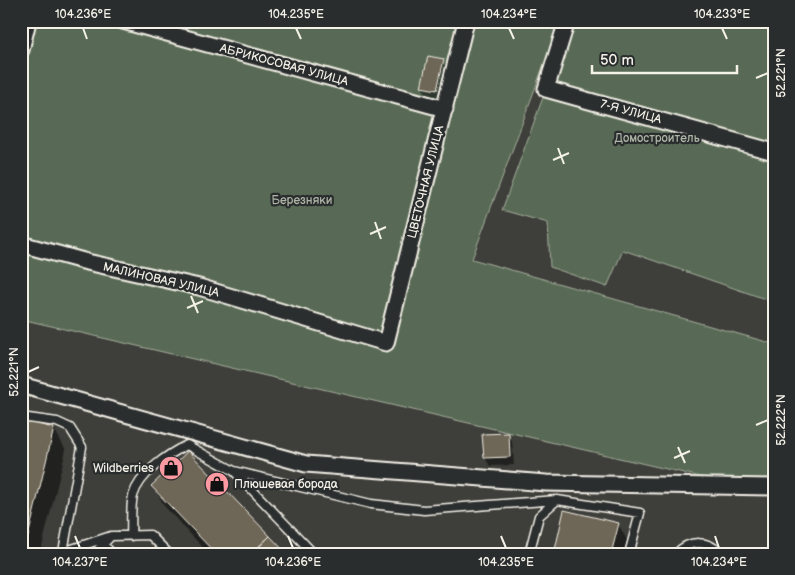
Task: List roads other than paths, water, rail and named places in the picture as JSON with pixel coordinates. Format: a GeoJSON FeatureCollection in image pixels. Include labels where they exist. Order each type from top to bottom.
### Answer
{"type":"FeatureCollection","features":[{"type":"Feature","properties":{"kind":"street"},"geometry":{"type":"LineString","coordinates":[[21,50],[28,21]]}},
{"type":"Feature","properties":{"kind":"street","name":"АБРИКОСОВАЯ УЛИЦА"},"geometry":{"type":"LineString","coordinates":[[123,21],[445,109]]}},
{"type":"Feature","properties":{"kind":"street","name":"ЦВЕТОЧНАЯ УЛИЦА"},"geometry":{"type":"LineString","coordinates":[[386,343],[466,21]]}},
{"type":"Feature","properties":{"kind":"street","name":"7-Я УЛИЦА"},"geometry":{"type":"LineString","coordinates":[[566,21],[546,89],[774,152]]}},
{"type":"Feature","properties":{"kind":"street","name":"МАЛИНОВАЯ УЛИЦА"},"geometry":{"type":"LineString","coordinates":[[21,244],[87,262],[199,287],[386,343]]}},
{"type":"Feature","properties":{"kind":"street"},"geometry":{"type":"LineString","coordinates":[[21,385],[306,464],[546,483],[774,487]]}},
{"type":"Feature","properties":{"kind":"lane"},"geometry":{"type":"LineString","coordinates":[[21,417],[57,422],[70,428],[82,447],[63,552]]}},
{"type":"Feature","properties":{"kind":"lane"},"geometry":{"type":"LineString","coordinates":[[131,536],[133,495],[149,472],[168,454],[187,445],[234,472],[314,554]]}},
{"type":"Feature","properties":{"kind":"lane"},"geometry":{"type":"LineString","coordinates":[[234,472],[371,504],[424,510],[556,500],[640,514],[629,554]]}},
{"type":"Feature","properties":{"kind":"lane"},"geometry":{"type":"LineString","coordinates":[[529,554],[539,516],[556,500]]}},
{"type":"Feature","properties":{"kind":"lane"},"geometry":{"type":"LineString","coordinates":[[48,554],[63,552],[111,536],[150,535],[169,554]]}},
{"type":"Feature","properties":{"kind":"lane"},"geometry":{"type":"LineString","coordinates":[[94,554],[111,536]]}},
{"type":"Feature","properties":{"kind":"lane"},"geometry":{"type":"LineString","coordinates":[[676,554],[684,546],[703,542],[714,546],[722,554]]}},
{"type":"Feature","properties":{"kind":"lane"},"geometry":{"type":"LineString","coordinates":[[103,544],[113,554]]}},
{"type":"Feature","properties":{"kind":"place","name":"Wildberries"},"geometry":{"type":"Point","coordinates":[171,468]}},
{"type":"Feature","properties":{"kind":"place","name":"Плюшевая борода"},"geometry":{"type":"Point","coordinates":[217,484]}},
{"type":"Feature","properties":{"kind":"park label","name":"Домостроитель"},"geometry":{"type":"Point","coordinates":[657,138]}},
{"type":"Feature","properties":{"kind":"park label","name":"Березняки"},"geometry":{"type":"Point","coordinates":[302,200]}}]}
